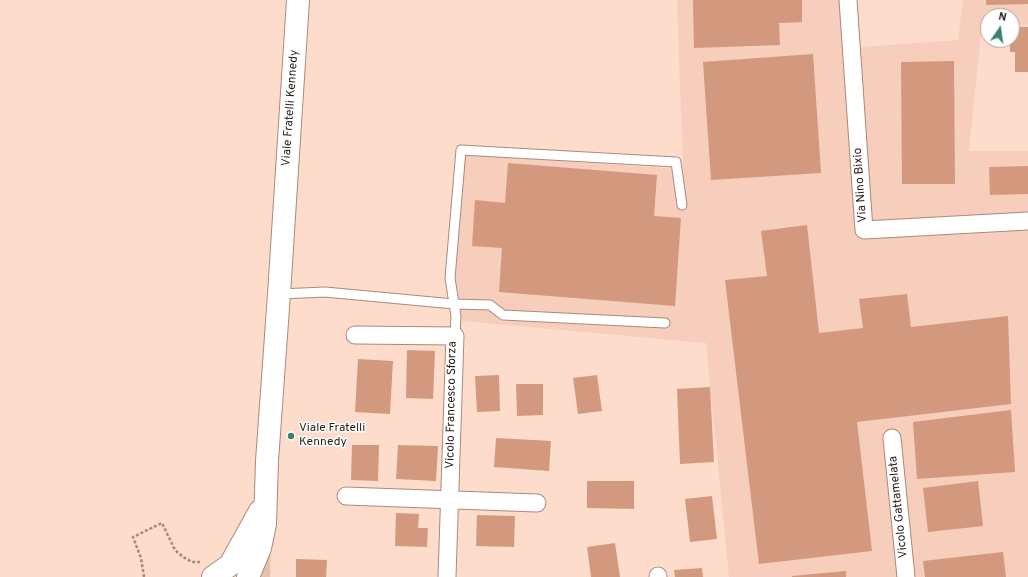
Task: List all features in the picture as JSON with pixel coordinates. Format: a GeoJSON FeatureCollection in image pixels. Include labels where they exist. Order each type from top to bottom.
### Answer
{"type":"FeatureCollection","features":[{"type":"Feature","properties":{"kind":"street","name":"Viale Fratelli Kennedy"},"geometry":{"type":"LineString","coordinates":[[248,577],[260,548],[265,524],[265,503],[298,0]]}},
{"type":"Feature","properties":{"kind":"street","name":"Via Nino Bixio"},"geometry":{"type":"LineString","coordinates":[[848,0],[864,230],[1028,221]]}},
{"type":"Feature","properties":{"kind":"street","name":"Vicolo Francesco Sforza"},"geometry":{"type":"LineString","coordinates":[[355,335],[455,336],[447,577]]}},
{"type":"Feature","properties":{"kind":"street","name":"Vicolo Gattamelata"},"geometry":{"type":"LineString","coordinates":[[892,438],[906,577]]}},
{"type":"Feature","properties":{"kind":"street"},"geometry":{"type":"LineString","coordinates":[[346,496],[537,503]]}},
{"type":"Feature","properties":{"kind":"street","name":"Viale Fratelli Kennedy"},"geometry":{"type":"LineString","coordinates":[[209,570],[230,565],[265,503]]}},
{"type":"Feature","properties":{"kind":"lane"},"geometry":{"type":"LineString","coordinates":[[455,336],[456,316],[450,278],[461,150],[676,162],[682,205]]}},
{"type":"Feature","properties":{"kind":"lane"},"geometry":{"type":"LineString","coordinates":[[279,294],[325,292],[454,304],[490,305],[503,315],[665,323]]}},
{"type":"Feature","properties":{"kind":"path"},"geometry":{"type":"LineString","coordinates":[[144,577],[141,558],[133,537],[162,523],[175,550],[183,557],[209,570]]}},
{"type":"Feature","properties":{"kind":"shaded area"},"geometry":{"type":"Polygon","coordinates":[[[677,0],[857,0],[861,47],[958,40],[963,0],[1028,0],[1028,25],[1020,25],[1020,8],[980,8],[980,44],[969,151],[1028,151],[1028,577],[729,577],[706,343],[451,320],[463,155],[683,169],[677,0]]]}},
{"type":"Feature","properties":{"kind":"shaded area"},"geometry":{"type":"Polygon","coordinates":[[[271,535],[270,577],[254,577],[271,535]]]}},
{"type":"Feature","properties":{"kind":"building"},"geometry":{"type":"Polygon","coordinates":[[[693,0],[802,0],[802,22],[779,23],[780,45],[694,48],[693,0]]]}},
{"type":"Feature","properties":{"kind":"building"},"geometry":{"type":"Polygon","coordinates":[[[986,0],[1028,0],[1028,4],[986,5],[986,0]]]}},
{"type":"Feature","properties":{"kind":"building"},"geometry":{"type":"Polygon","coordinates":[[[1020,27],[1028,27],[1028,72],[1015,72],[1015,52],[1010,52],[1010,48],[1020,48],[1020,27]]]}},
{"type":"Feature","properties":{"kind":"building"},"geometry":{"type":"Polygon","coordinates":[[[813,54],[821,173],[711,180],[703,62],[813,54]]]}},
{"type":"Feature","properties":{"kind":"building"},"geometry":{"type":"Polygon","coordinates":[[[954,61],[955,184],[902,184],[901,62],[954,61]]]}},
{"type":"Feature","properties":{"kind":"building"},"geometry":{"type":"Polygon","coordinates":[[[508,163],[657,175],[654,216],[681,218],[675,306],[499,292],[502,248],[472,246],[475,200],[505,203],[508,163]]]}},
{"type":"Feature","properties":{"kind":"building"},"geometry":{"type":"Polygon","coordinates":[[[1028,166],[1028,194],[990,195],[989,167],[1028,166]]]}},
{"type":"Feature","properties":{"kind":"building"},"geometry":{"type":"Polygon","coordinates":[[[807,225],[819,333],[863,328],[859,299],[907,294],[911,327],[1008,316],[1011,404],[857,422],[872,551],[759,564],[725,280],[767,276],[761,231],[807,225]]]}},
{"type":"Feature","properties":{"kind":"building"},"geometry":{"type":"Polygon","coordinates":[[[407,350],[435,351],[433,399],[406,398],[407,350]]]}},
{"type":"Feature","properties":{"kind":"building"},"geometry":{"type":"Polygon","coordinates":[[[358,359],[393,361],[390,414],[355,412],[358,359]]]}},
{"type":"Feature","properties":{"kind":"building"},"geometry":{"type":"Polygon","coordinates":[[[499,375],[500,411],[477,412],[475,376],[499,375]]]}},
{"type":"Feature","properties":{"kind":"building"},"geometry":{"type":"Polygon","coordinates":[[[597,375],[602,411],[578,414],[573,378],[597,375]]]}},
{"type":"Feature","properties":{"kind":"building"},"geometry":{"type":"Polygon","coordinates":[[[516,384],[543,384],[543,415],[517,416],[516,384]]]}},
{"type":"Feature","properties":{"kind":"building"},"geometry":{"type":"Polygon","coordinates":[[[710,387],[714,462],[680,464],[677,389],[710,387]]]}},
{"type":"Feature","properties":{"kind":"building"},"geometry":{"type":"Polygon","coordinates":[[[1011,410],[1015,472],[917,479],[913,422],[1011,410]]]}},
{"type":"Feature","properties":{"kind":"building"},"geometry":{"type":"Polygon","coordinates":[[[496,438],[551,441],[549,471],[494,467],[496,438]]]}},
{"type":"Feature","properties":{"kind":"building"},"geometry":{"type":"Polygon","coordinates":[[[352,445],[379,445],[378,481],[351,480],[352,445]]]}},
{"type":"Feature","properties":{"kind":"building"},"geometry":{"type":"Polygon","coordinates":[[[398,445],[438,446],[436,481],[396,479],[398,445]]]}},
{"type":"Feature","properties":{"kind":"building"},"geometry":{"type":"Polygon","coordinates":[[[587,481],[634,481],[634,509],[587,508],[587,481]]]}},
{"type":"Feature","properties":{"kind":"building"},"geometry":{"type":"Polygon","coordinates":[[[978,481],[983,526],[928,532],[923,488],[978,481]]]}},
{"type":"Feature","properties":{"kind":"building"},"geometry":{"type":"Polygon","coordinates":[[[712,496],[717,539],[690,542],[685,499],[712,496]]]}},
{"type":"Feature","properties":{"kind":"building"},"geometry":{"type":"Polygon","coordinates":[[[396,513],[419,514],[418,528],[428,528],[427,547],[395,546],[396,513]]]}},
{"type":"Feature","properties":{"kind":"building"},"geometry":{"type":"Polygon","coordinates":[[[477,515],[515,516],[514,547],[476,546],[477,515]]]}},
{"type":"Feature","properties":{"kind":"building"},"geometry":{"type":"Polygon","coordinates":[[[615,543],[620,577],[591,577],[587,547],[615,543]]]}},
{"type":"Feature","properties":{"kind":"building"},"geometry":{"type":"Polygon","coordinates":[[[1003,552],[1006,577],[925,577],[923,561],[1003,552]]]}},
{"type":"Feature","properties":{"kind":"building"},"geometry":{"type":"Polygon","coordinates":[[[296,559],[327,560],[326,577],[296,577],[296,559]]]}},
{"type":"Feature","properties":{"kind":"building"},"geometry":{"type":"Polygon","coordinates":[[[702,568],[703,577],[675,577],[674,570],[702,568]]]}},
{"type":"Feature","properties":{"kind":"building"},"geometry":{"type":"Polygon","coordinates":[[[846,571],[846,577],[792,577],[792,576],[846,571]]]}},
{"type":"Feature","properties":{"kind":"place","name":"Viale Fratelli Kennedy"},"geometry":{"type":"Point","coordinates":[291,436]}}]}
